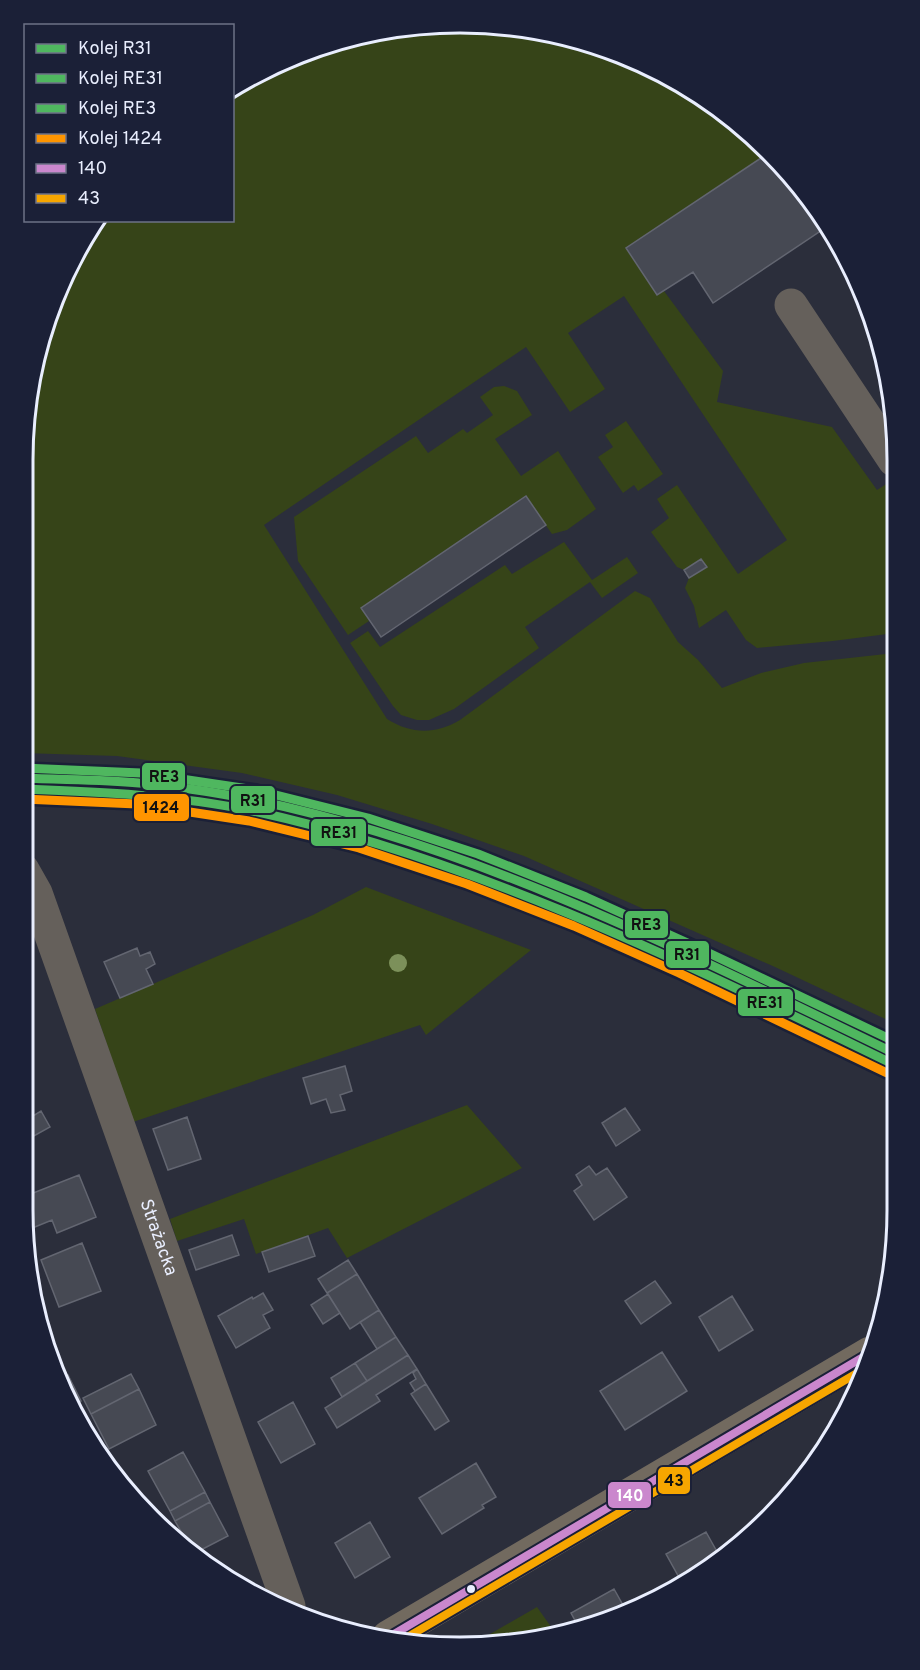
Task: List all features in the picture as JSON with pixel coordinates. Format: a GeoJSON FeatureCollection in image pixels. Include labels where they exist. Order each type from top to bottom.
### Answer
{"type":"FeatureCollection","features":[{"type":"Feature","properties":{"kind":"main road"},"geometry":{"type":"LineString","coordinates":[[397,1632],[859,1359]]}},
{"type":"Feature","properties":{"kind":"street"},"geometry":{"type":"LineString","coordinates":[[791,304],[887,449]]}},
{"type":"Feature","properties":{"kind":"street","name":"Strażacka"},"geometry":{"type":"LineString","coordinates":[[33,888],[287,1600]]}},
{"type":"Feature","properties":{"kind":"green space"},"geometry":{"type":"Polygon","coordinates":[[[460,33],[516,37],[571,48],[649,77],[674,90],[720,121],[762,158],[626,248],[657,295],[664,291],[723,371],[717,402],[832,427],[877,490],[887,484],[887,634],[757,648],[746,640],[726,610],[699,628],[694,606],[685,588],[689,578],[706,567],[701,559],[684,570],[677,567],[651,532],[669,518],[657,499],[677,485],[738,574],[787,540],[624,296],[568,333],[605,389],[570,412],[526,347],[264,525],[387,719],[414,730],[432,730],[460,720],[635,591],[650,598],[678,642],[698,660],[722,688],[761,673],[804,663],[887,654],[887,1020],[775,967],[524,856],[432,824],[337,795],[242,773],[117,756],[33,753],[33,460],[41,377],[66,297],[90,246],[106,222],[234,222],[234,98],[271,77],[297,66],[377,41],[460,33]]]}},
{"type":"Feature","properties":{"kind":"green space"},"geometry":{"type":"Polygon","coordinates":[[[504,386],[517,391],[532,415],[495,439],[521,476],[558,451],[596,509],[567,530],[552,534],[525,496],[361,608],[369,621],[348,635],[298,561],[294,517],[416,436],[428,453],[463,429],[467,433],[493,415],[480,397],[494,387],[504,386]]]}},
{"type":"Feature","properties":{"kind":"green space"},"geometry":{"type":"Polygon","coordinates":[[[626,421],[663,474],[638,491],[634,485],[623,493],[598,457],[613,447],[605,435],[626,421]]]}},
{"type":"Feature","properties":{"kind":"green space"},"geometry":{"type":"Polygon","coordinates":[[[564,542],[592,580],[627,557],[638,573],[602,598],[590,582],[525,627],[539,648],[454,709],[429,720],[417,720],[401,715],[350,643],[368,631],[380,647],[505,565],[512,574],[564,542]]]}},
{"type":"Feature","properties":{"kind":"green space"},"geometry":{"type":"Polygon","coordinates":[[[366,887],[531,950],[426,1035],[420,1025],[133,1122],[95,1009],[313,915],[366,887]]]}},
{"type":"Feature","properties":{"kind":"green space"},"geometry":{"type":"Polygon","coordinates":[[[467,1105],[522,1168],[347,1258],[328,1228],[256,1254],[244,1219],[177,1241],[170,1219],[467,1105]]]}},
{"type":"Feature","properties":{"kind":"green space"},"geometry":{"type":"Polygon","coordinates":[[[537,1607],[551,1627],[516,1633],[487,1636],[537,1607]]]}},
{"type":"Feature","properties":{"kind":"building"},"geometry":{"type":"Polygon","coordinates":[[[762,158],[799,200],[820,231],[713,303],[693,272],[657,295],[626,248],[762,158]]]}},
{"type":"Feature","properties":{"kind":"building"},"geometry":{"type":"Polygon","coordinates":[[[526,496],[546,525],[381,637],[361,608],[526,496]]]}},
{"type":"Feature","properties":{"kind":"building"},"geometry":{"type":"Polygon","coordinates":[[[701,559],[707,567],[689,578],[684,570],[701,559]]]}},
{"type":"Feature","properties":{"kind":"building"},"geometry":{"type":"Polygon","coordinates":[[[137,948],[140,956],[150,952],[155,964],[146,969],[153,984],[120,998],[104,962],[137,948]]]}},
{"type":"Feature","properties":{"kind":"building"},"geometry":{"type":"Polygon","coordinates":[[[345,1066],[352,1091],[340,1095],[345,1110],[331,1113],[326,1099],[311,1104],[303,1078],[345,1066]]]}},
{"type":"Feature","properties":{"kind":"building"},"geometry":{"type":"Polygon","coordinates":[[[625,1108],[640,1130],[616,1146],[602,1123],[625,1108]]]}},
{"type":"Feature","properties":{"kind":"building"},"geometry":{"type":"Polygon","coordinates":[[[41,1111],[50,1127],[33,1136],[33,1116],[41,1111]]]}},
{"type":"Feature","properties":{"kind":"building"},"geometry":{"type":"Polygon","coordinates":[[[187,1117],[201,1159],[168,1170],[153,1129],[187,1117]]]}},
{"type":"Feature","properties":{"kind":"building"},"geometry":{"type":"Polygon","coordinates":[[[589,1166],[596,1175],[607,1168],[627,1197],[594,1220],[574,1191],[582,1185],[576,1175],[589,1166]]]}},
{"type":"Feature","properties":{"kind":"building"},"geometry":{"type":"Polygon","coordinates":[[[79,1175],[96,1217],[57,1233],[52,1220],[34,1228],[33,1193],[79,1175]]]}},
{"type":"Feature","properties":{"kind":"building"},"geometry":{"type":"Polygon","coordinates":[[[232,1235],[239,1255],[196,1270],[189,1250],[232,1235]]]}},
{"type":"Feature","properties":{"kind":"building"},"geometry":{"type":"Polygon","coordinates":[[[308,1236],[315,1256],[269,1272],[262,1252],[308,1236]]]}},
{"type":"Feature","properties":{"kind":"building"},"geometry":{"type":"Polygon","coordinates":[[[82,1243],[101,1291],[59,1307],[41,1260],[82,1243]]]}},
{"type":"Feature","properties":{"kind":"building"},"geometry":{"type":"Polygon","coordinates":[[[348,1260],[357,1274],[327,1293],[318,1279],[348,1260]]]}},
{"type":"Feature","properties":{"kind":"building"},"geometry":{"type":"Polygon","coordinates":[[[357,1274],[379,1310],[350,1329],[327,1293],[357,1274]]]}},
{"type":"Feature","properties":{"kind":"building"},"geometry":{"type":"Polygon","coordinates":[[[655,1281],[671,1303],[641,1324],[625,1301],[655,1281]]]}},
{"type":"Feature","properties":{"kind":"building"},"geometry":{"type":"Polygon","coordinates":[[[263,1293],[273,1310],[263,1315],[270,1328],[236,1348],[218,1316],[263,1293]]]}},
{"type":"Feature","properties":{"kind":"building"},"geometry":{"type":"Polygon","coordinates":[[[328,1294],[340,1313],[323,1324],[311,1305],[328,1294]]]}},
{"type":"Feature","properties":{"kind":"building"},"geometry":{"type":"Polygon","coordinates":[[[732,1296],[753,1330],[719,1351],[699,1317],[732,1296]]]}},
{"type":"Feature","properties":{"kind":"building"},"geometry":{"type":"Polygon","coordinates":[[[379,1310],[396,1337],[377,1349],[360,1322],[379,1310]]]}},
{"type":"Feature","properties":{"kind":"building"},"geometry":{"type":"Polygon","coordinates":[[[396,1337],[408,1355],[367,1381],[355,1363],[396,1337]]]}},
{"type":"Feature","properties":{"kind":"building"},"geometry":{"type":"Polygon","coordinates":[[[662,1352],[687,1391],[625,1430],[600,1391],[662,1352]]]}},
{"type":"Feature","properties":{"kind":"building"},"geometry":{"type":"Polygon","coordinates":[[[408,1355],[417,1369],[376,1395],[380,1401],[337,1428],[325,1408],[408,1355]]]}},
{"type":"Feature","properties":{"kind":"building"},"geometry":{"type":"Polygon","coordinates":[[[355,1363],[367,1381],[342,1397],[331,1378],[355,1363]]]}},
{"type":"Feature","properties":{"kind":"building"},"geometry":{"type":"Polygon","coordinates":[[[417,1369],[426,1384],[415,1391],[410,1383],[416,1379],[413,1373],[417,1369]]]}},
{"type":"Feature","properties":{"kind":"building"},"geometry":{"type":"Polygon","coordinates":[[[131,1374],[139,1389],[91,1414],[83,1398],[131,1374]]]}},
{"type":"Feature","properties":{"kind":"building"},"geometry":{"type":"Polygon","coordinates":[[[67,1376],[81,1401],[79,1402],[77,1399],[67,1376]]]}},
{"type":"Feature","properties":{"kind":"building"},"geometry":{"type":"Polygon","coordinates":[[[426,1384],[449,1421],[435,1430],[411,1394],[426,1384]]]}},
{"type":"Feature","properties":{"kind":"building"},"geometry":{"type":"Polygon","coordinates":[[[139,1389],[156,1425],[109,1449],[91,1414],[139,1389]]]}},
{"type":"Feature","properties":{"kind":"building"},"geometry":{"type":"Polygon","coordinates":[[[293,1402],[315,1444],[281,1463],[258,1422],[293,1402]]]}},
{"type":"Feature","properties":{"kind":"building"},"geometry":{"type":"Polygon","coordinates":[[[183,1452],[205,1492],[170,1511],[148,1471],[183,1452]]]}},
{"type":"Feature","properties":{"kind":"building"},"geometry":{"type":"Polygon","coordinates":[[[476,1463],[496,1497],[482,1505],[484,1508],[442,1534],[419,1498],[476,1463]]]}},
{"type":"Feature","properties":{"kind":"building"},"geometry":{"type":"Polygon","coordinates":[[[205,1492],[210,1502],[175,1521],[170,1511],[205,1492]]]}},
{"type":"Feature","properties":{"kind":"building"},"geometry":{"type":"Polygon","coordinates":[[[210,1502],[228,1536],[201,1550],[183,1535],[175,1521],[210,1502]]]}},
{"type":"Feature","properties":{"kind":"building"},"geometry":{"type":"Polygon","coordinates":[[[370,1522],[390,1557],[355,1578],[335,1543],[370,1522]]]}},
{"type":"Feature","properties":{"kind":"building"},"geometry":{"type":"Polygon","coordinates":[[[706,1532],[717,1551],[679,1577],[666,1554],[706,1532]]]}},
{"type":"Feature","properties":{"kind":"building"},"geometry":{"type":"Polygon","coordinates":[[[614,1589],[623,1604],[575,1621],[571,1613],[614,1589]]]}},
{"type":"Feature","properties":{"kind":"rail line","name":"RE3"},"geometry":{"type":"LineString","coordinates":[[33,768],[141,773],[256,790],[368,818],[478,854],[586,897],[887,1038]]}},
{"type":"Feature","properties":{"kind":"rail line","name":"R31"},"geometry":{"type":"LineString","coordinates":[[33,778],[125,782],[212,792],[338,820],[421,845],[582,907],[887,1050]]}},
{"type":"Feature","properties":{"kind":"rail line","name":"RE31"},"geometry":{"type":"LineString","coordinates":[[33,789],[138,795],[196,801],[253,811],[337,832],[419,857],[499,886],[658,952],[887,1061]]}},
{"type":"Feature","properties":{"kind":"rail line","name":"1424"},"geometry":{"type":"LineString","coordinates":[[33,799],[137,804],[249,821],[359,848],[467,884],[574,926],[679,973],[887,1073]]}},
{"type":"Feature","properties":{"kind":"transit line","name":"140"},"geometry":{"type":"LineString","coordinates":[[397,1632],[859,1359]]}},
{"type":"Feature","properties":{"kind":"transit line","name":"43"},"geometry":{"type":"LineString","coordinates":[[413,1634],[853,1375]]}}]}
